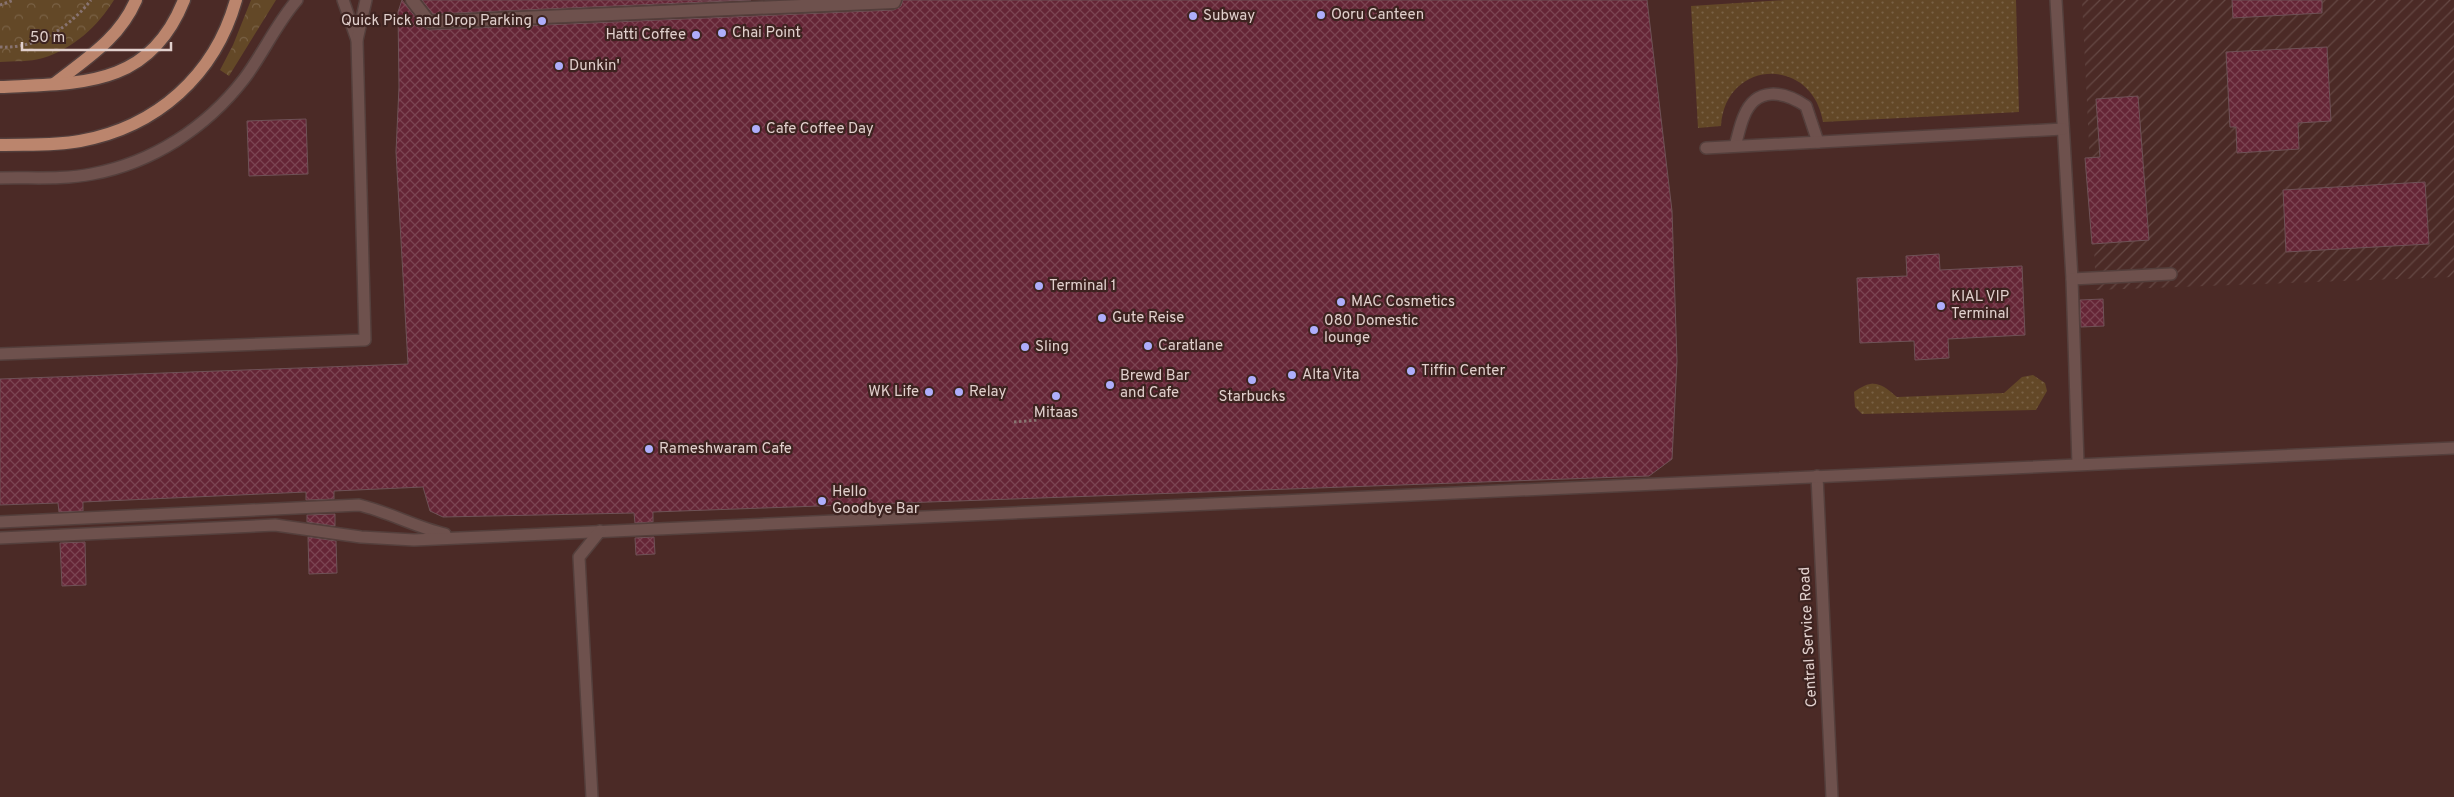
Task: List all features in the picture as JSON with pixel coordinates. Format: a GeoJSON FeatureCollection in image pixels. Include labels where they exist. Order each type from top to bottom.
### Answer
{"type":"FeatureCollection","features":[{"type":"Feature","properties":{"kind":"main road"},"geometry":{"type":"LineString","coordinates":[[54,84],[106,44],[125,23],[136,0]]}},
{"type":"Feature","properties":{"kind":"main road"},"geometry":{"type":"LineString","coordinates":[[0,87],[93,81],[130,66],[159,42],[170,28],[184,0]]}},
{"type":"Feature","properties":{"kind":"main road"},"geometry":{"type":"LineString","coordinates":[[0,145],[56,143],[99,137],[134,125],[160,109],[196,78],[222,38],[236,0]]}},
{"type":"Feature","properties":{"kind":"main road"},"geometry":{"type":"LineString","coordinates":[[412,0],[429,22],[894,2],[895,0]]}},
{"type":"Feature","properties":{"kind":"lane"},"geometry":{"type":"LineString","coordinates":[[0,178],[90,175],[136,162],[176,141],[209,116],[242,82],[297,0]]}},
{"type":"Feature","properties":{"kind":"lane"},"geometry":{"type":"LineString","coordinates":[[343,0],[356,40]]}},
{"type":"Feature","properties":{"kind":"lane"},"geometry":{"type":"LineString","coordinates":[[0,354],[366,340],[356,40],[366,0]]}},
{"type":"Feature","properties":{"kind":"lane"},"geometry":{"type":"LineString","coordinates":[[2056,0],[2072,279],[2078,464]]}},
{"type":"Feature","properties":{"kind":"lane"},"geometry":{"type":"LineString","coordinates":[[1736,146],[1744,114],[1757,99],[1766,93],[1782,94],[1806,106],[1818,142]]}},
{"type":"Feature","properties":{"kind":"lane"},"geometry":{"type":"LineString","coordinates":[[1706,148],[2064,129]]}},
{"type":"Feature","properties":{"kind":"lane"},"geometry":{"type":"LineString","coordinates":[[2072,279],[2171,274]]}},
{"type":"Feature","properties":{"kind":"lane"},"geometry":{"type":"LineString","coordinates":[[0,538],[275,525],[361,537],[414,540],[2454,448]]}},
{"type":"Feature","properties":{"kind":"lane","name":"Central Service Road"},"geometry":{"type":"LineString","coordinates":[[1816,476],[1832,797]]}},
{"type":"Feature","properties":{"kind":"lane"},"geometry":{"type":"LineString","coordinates":[[0,522],[359,505],[382,510],[420,528],[462,537]]}},
{"type":"Feature","properties":{"kind":"lane"},"geometry":{"type":"LineString","coordinates":[[592,797],[579,556],[600,531]]}},
{"type":"Feature","properties":{"kind":"path"},"geometry":{"type":"LineString","coordinates":[[0,5],[14,0]]}},
{"type":"Feature","properties":{"kind":"path"},"geometry":{"type":"LineString","coordinates":[[0,47],[26,45],[48,36],[75,17],[90,0]]}},
{"type":"Feature","properties":{"kind":"path"},"geometry":{"type":"LineString","coordinates":[[1014,422],[1038,420]]}},
{"type":"Feature","properties":{"kind":"shaded area"},"geometry":{"type":"Polygon","coordinates":[[[0,0],[2454,0],[2454,797],[0,797],[0,0]]]}},
{"type":"Feature","properties":{"kind":"shaded area"},"geometry":{"type":"Polygon","coordinates":[[[2082,0],[2454,0],[2454,277],[2096,290],[2082,0]]]}},
{"type":"Feature","properties":{"kind":"green space"},"geometry":{"type":"Polygon","coordinates":[[[0,0],[114,0],[108,10],[84,35],[64,49],[38,59],[0,62],[0,0]]]}},
{"type":"Feature","properties":{"kind":"green space"},"geometry":{"type":"Polygon","coordinates":[[[251,0],[276,0],[229,76],[220,70],[233,45],[251,0]]]}},
{"type":"Feature","properties":{"kind":"green space"},"geometry":{"type":"Polygon","coordinates":[[[1785,0],[2016,0],[2019,112],[1823,122],[1816,100],[1803,85],[1787,76],[1769,74],[1752,78],[1737,88],[1726,104],[1721,126],[1698,128],[1691,6],[1785,0]]]}},
{"type":"Feature","properties":{"kind":"green space"},"geometry":{"type":"Polygon","coordinates":[[[2033,375],[2045,383],[2047,391],[2036,410],[1862,414],[1855,407],[1854,392],[1866,385],[1877,384],[1886,388],[1897,397],[2004,393],[2022,377],[2033,375]]]}},
{"type":"Feature","properties":{"kind":"building","name":"Terminal 1"},"geometry":{"type":"Polygon","coordinates":[[[402,0],[423,27],[429,30],[894,10],[901,6],[903,0],[1647,0],[1672,211],[1677,361],[1672,459],[1649,476],[653,512],[653,522],[635,523],[634,513],[443,517],[430,511],[423,487],[334,491],[334,499],[306,500],[306,492],[83,502],[83,511],[59,512],[58,503],[0,505],[0,379],[408,364],[396,152],[399,87],[398,12],[402,0]]]}},
{"type":"Feature","properties":{"kind":"building"},"geometry":{"type":"Polygon","coordinates":[[[422,0],[751,0],[433,14],[422,0]]]}},
{"type":"Feature","properties":{"kind":"building"},"geometry":{"type":"Polygon","coordinates":[[[2232,0],[2322,0],[2322,13],[2233,18],[2232,0]]]}},
{"type":"Feature","properties":{"kind":"building"},"geometry":{"type":"Polygon","coordinates":[[[2327,47],[2331,121],[2298,123],[2299,149],[2237,153],[2236,127],[2230,127],[2226,52],[2327,47]]]}},
{"type":"Feature","properties":{"kind":"building"},"geometry":{"type":"Polygon","coordinates":[[[2138,96],[2149,240],[2092,244],[2085,158],[2100,157],[2096,99],[2138,96]]]}},
{"type":"Feature","properties":{"kind":"building"},"geometry":{"type":"Polygon","coordinates":[[[306,119],[308,174],[249,176],[247,121],[306,119]]]}},
{"type":"Feature","properties":{"kind":"building"},"geometry":{"type":"Polygon","coordinates":[[[2425,182],[2429,244],[2286,252],[2283,190],[2425,182]]]}},
{"type":"Feature","properties":{"kind":"building","name":"KIAL VIP Terminal"},"geometry":{"type":"Polygon","coordinates":[[[1939,254],[1940,270],[2022,266],[2025,335],[1948,339],[1949,358],[1915,360],[1914,341],[1860,343],[1857,278],[1907,276],[1906,256],[1939,254]]]}},
{"type":"Feature","properties":{"kind":"building"},"geometry":{"type":"Polygon","coordinates":[[[2103,299],[2104,326],[2081,327],[2080,300],[2103,299]]]}},
{"type":"Feature","properties":{"kind":"building"},"geometry":{"type":"Polygon","coordinates":[[[335,514],[335,526],[307,522],[307,515],[335,514]]]}},
{"type":"Feature","properties":{"kind":"building"},"geometry":{"type":"Polygon","coordinates":[[[308,537],[336,541],[337,573],[309,574],[308,537]]]}},
{"type":"Feature","properties":{"kind":"building"},"geometry":{"type":"Polygon","coordinates":[[[654,537],[655,554],[636,555],[635,538],[654,537]]]}},
{"type":"Feature","properties":{"kind":"building"},"geometry":{"type":"Polygon","coordinates":[[[85,542],[86,585],[62,586],[60,543],[85,542]]]}},
{"type":"Feature","properties":{"kind":"place","name":"Ooru Canteen"},"geometry":{"type":"Point","coordinates":[1321,15]}},
{"type":"Feature","properties":{"kind":"place","name":"Subway"},"geometry":{"type":"Point","coordinates":[1193,16]}},
{"type":"Feature","properties":{"kind":"place","name":"Quick Pick and Drop Parking"},"geometry":{"type":"Point","coordinates":[542,21]}},
{"type":"Feature","properties":{"kind":"place","name":"Chai Point"},"geometry":{"type":"Point","coordinates":[722,33]}},
{"type":"Feature","properties":{"kind":"place","name":"Hatti Coffee"},"geometry":{"type":"Point","coordinates":[696,35]}},
{"type":"Feature","properties":{"kind":"place","name":"Dunkin'"},"geometry":{"type":"Point","coordinates":[559,66]}},
{"type":"Feature","properties":{"kind":"place","name":"Cafe Coffee Day"},"geometry":{"type":"Point","coordinates":[756,129]}},
{"type":"Feature","properties":{"kind":"place","name":"Terminal 1"},"geometry":{"type":"Point","coordinates":[1039,286]}},
{"type":"Feature","properties":{"kind":"place","name":"MAC Cosmetics"},"geometry":{"type":"Point","coordinates":[1341,302]}},
{"type":"Feature","properties":{"kind":"place","name":"KIAL VIP Terminal"},"geometry":{"type":"Point","coordinates":[1941,306]}},
{"type":"Feature","properties":{"kind":"place","name":"Gute Reise"},"geometry":{"type":"Point","coordinates":[1102,318]}},
{"type":"Feature","properties":{"kind":"place","name":"080 Domestic lounge"},"geometry":{"type":"Point","coordinates":[1314,330]}},
{"type":"Feature","properties":{"kind":"place","name":"Caratlane"},"geometry":{"type":"Point","coordinates":[1148,346]}},
{"type":"Feature","properties":{"kind":"place","name":"Sling"},"geometry":{"type":"Point","coordinates":[1025,347]}},
{"type":"Feature","properties":{"kind":"place","name":"Tiffin Center"},"geometry":{"type":"Point","coordinates":[1411,371]}},
{"type":"Feature","properties":{"kind":"place","name":"Alta Vita"},"geometry":{"type":"Point","coordinates":[1292,375]}},
{"type":"Feature","properties":{"kind":"place","name":"Starbucks"},"geometry":{"type":"Point","coordinates":[1252,380]}},
{"type":"Feature","properties":{"kind":"place","name":"Brewd Bar and Cafe"},"geometry":{"type":"Point","coordinates":[1110,385]}},
{"type":"Feature","properties":{"kind":"place","name":"WK Life"},"geometry":{"type":"Point","coordinates":[929,392]}},
{"type":"Feature","properties":{"kind":"place","name":"Relay"},"geometry":{"type":"Point","coordinates":[959,392]}},
{"type":"Feature","properties":{"kind":"place","name":"Mitaas"},"geometry":{"type":"Point","coordinates":[1056,396]}},
{"type":"Feature","properties":{"kind":"place","name":"Rameshwaram Cafe"},"geometry":{"type":"Point","coordinates":[649,449]}},
{"type":"Feature","properties":{"kind":"place","name":"Hello Goodbye Bar"},"geometry":{"type":"Point","coordinates":[822,501]}}]}
